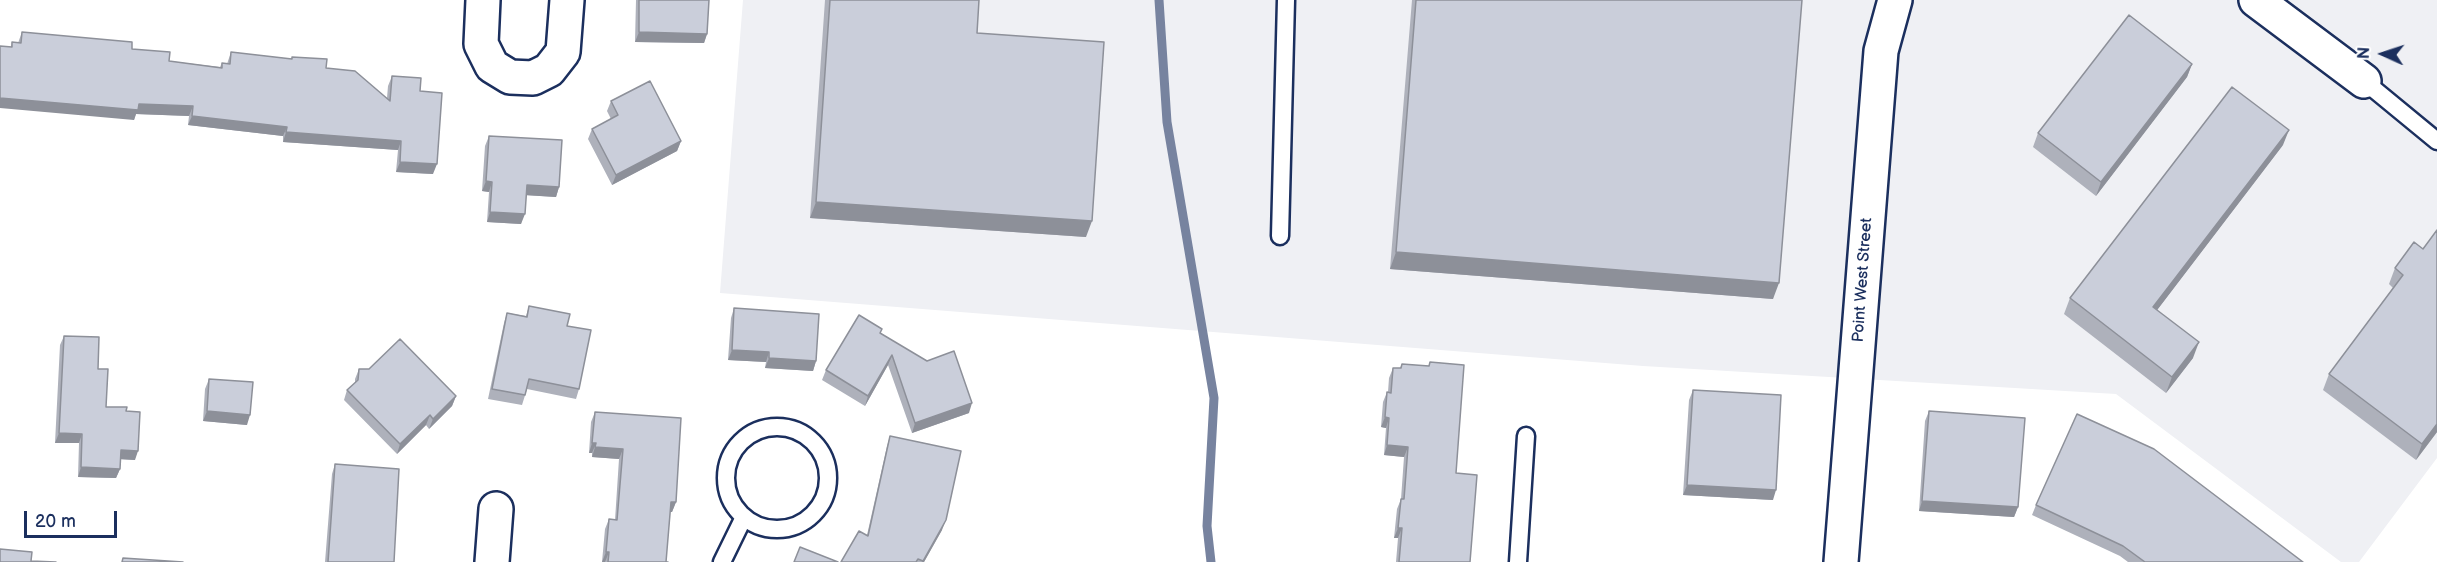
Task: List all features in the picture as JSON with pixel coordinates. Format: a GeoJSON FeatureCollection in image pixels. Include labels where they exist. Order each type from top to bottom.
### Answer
{"type":"FeatureCollection","features":[{"type":"Feature","properties":{"kind":"street"},"geometry":{"type":"LineString","coordinates":[[483,0],[481,44],[492,66],[510,76],[532,78],[549,70],[563,52],[567,0]]}},
{"type":"Feature","properties":{"kind":"street","name":"Point West Street"},"geometry":{"type":"LineString","coordinates":[[1841,562],[1881,51],[1895,0]]}},
{"type":"Feature","properties":{"kind":"street"},"geometry":{"type":"LineString","coordinates":[[2256,0],[2364,81]]}},
{"type":"Feature","properties":{"kind":"street"},"geometry":{"type":"LineString","coordinates":[[492,562],[496,509]]}},
{"type":"Feature","properties":{"kind":"lane"},"geometry":{"type":"LineString","coordinates":[[1280,236],[1286,0]]}},
{"type":"Feature","properties":{"kind":"lane"},"geometry":{"type":"LineString","coordinates":[[2364,81],[2437,141]]}},
{"type":"Feature","properties":{"kind":"lane"},"geometry":{"type":"LineString","coordinates":[[765,427],[797,430],[810,439],[820,451],[827,466],[828,482],[824,498],[816,511],[803,522],[781,528],[757,525],[744,517],[733,505],[727,490],[726,474],[729,458],[738,444],[750,434],[765,427]]}},
{"type":"Feature","properties":{"kind":"lane"},"geometry":{"type":"LineString","coordinates":[[1518,562],[1526,436]]}},
{"type":"Feature","properties":{"kind":"lane"},"geometry":{"type":"LineString","coordinates":[[722,562],[744,517]]}},
{"type":"Feature","properties":{"kind":"shaded area"},"geometry":{"type":"Polygon","coordinates":[[[743,0],[2437,0],[2437,458],[2359,562],[2341,562],[2116,394],[1643,366],[720,293],[743,0]]]}},
{"type":"Feature","properties":{"kind":"building"},"geometry":{"type":"Polygon","coordinates":[[[639,0],[709,0],[707,34],[639,32],[639,0]]]}},
{"type":"Feature","properties":{"kind":"building"},"geometry":{"type":"Polygon","coordinates":[[[830,0],[979,0],[977,33],[1104,42],[1092,221],[816,202],[830,0]]]}},
{"type":"Feature","properties":{"kind":"building"},"geometry":{"type":"Polygon","coordinates":[[[1416,0],[1802,0],[1779,283],[1396,252],[1416,0]]]}},
{"type":"Feature","properties":{"kind":"building"},"geometry":{"type":"Polygon","coordinates":[[[2129,15],[2192,64],[2101,182],[2038,133],[2129,15]]]}},
{"type":"Feature","properties":{"kind":"building"},"geometry":{"type":"Polygon","coordinates":[[[22,32],[132,42],[132,49],[170,52],[169,61],[222,68],[222,63],[230,64],[231,52],[292,59],[292,57],[327,59],[326,68],[355,71],[390,101],[392,76],[421,78],[420,91],[442,93],[437,164],[400,162],[401,141],[286,132],[287,127],[192,116],[193,106],[139,104],[138,110],[0,98],[0,46],[12,47],[12,42],[21,43],[22,32]]]}},
{"type":"Feature","properties":{"kind":"building"},"geometry":{"type":"Polygon","coordinates":[[[650,81],[681,141],[616,175],[592,129],[618,115],[611,101],[650,81]]]}},
{"type":"Feature","properties":{"kind":"building"},"geometry":{"type":"Polygon","coordinates":[[[2232,87],[2289,130],[2153,307],[2199,342],[2172,377],[2070,298],[2232,87]]]}},
{"type":"Feature","properties":{"kind":"building"},"geometry":{"type":"Polygon","coordinates":[[[489,136],[562,140],[559,187],[527,185],[525,214],[490,212],[492,182],[486,181],[489,136]]]}},
{"type":"Feature","properties":{"kind":"building"},"geometry":{"type":"Polygon","coordinates":[[[2437,230],[2437,424],[2422,444],[2329,374],[2403,275],[2395,268],[2414,242],[2423,249],[2437,230]]]}},
{"type":"Feature","properties":{"kind":"building"},"geometry":{"type":"Polygon","coordinates":[[[529,306],[570,314],[567,326],[591,330],[579,389],[529,379],[525,395],[492,389],[507,313],[527,317],[529,306]]]}},
{"type":"Feature","properties":{"kind":"building"},"geometry":{"type":"Polygon","coordinates":[[[734,308],[819,314],[816,361],[769,358],[769,352],[732,350],[734,308]]]}},
{"type":"Feature","properties":{"kind":"building"},"geometry":{"type":"Polygon","coordinates":[[[859,315],[882,329],[880,333],[927,361],[954,351],[972,403],[915,423],[892,355],[868,396],[826,370],[859,315]]]}},
{"type":"Feature","properties":{"kind":"building"},"geometry":{"type":"Polygon","coordinates":[[[64,336],[99,337],[98,369],[108,369],[106,407],[127,407],[126,411],[140,412],[138,451],[121,450],[120,469],[81,467],[82,434],[59,433],[64,336]]]}},
{"type":"Feature","properties":{"kind":"building"},"geometry":{"type":"Polygon","coordinates":[[[400,339],[456,396],[433,419],[430,415],[400,444],[347,390],[358,380],[359,369],[369,369],[400,339]]]}},
{"type":"Feature","properties":{"kind":"building"},"geometry":{"type":"Polygon","coordinates":[[[1430,362],[1464,365],[1456,473],[1477,475],[1470,562],[1399,562],[1402,528],[1398,528],[1401,499],[1404,499],[1408,447],[1387,445],[1389,418],[1385,417],[1387,392],[1391,393],[1393,368],[1401,368],[1402,364],[1429,366],[1430,362]]]}},
{"type":"Feature","properties":{"kind":"building"},"geometry":{"type":"Polygon","coordinates":[[[209,379],[253,382],[250,415],[207,411],[209,379]]]}},
{"type":"Feature","properties":{"kind":"building"},"geometry":{"type":"Polygon","coordinates":[[[1693,390],[1781,395],[1776,490],[1687,485],[1693,390]]]}},
{"type":"Feature","properties":{"kind":"building"},"geometry":{"type":"Polygon","coordinates":[[[1929,411],[2025,418],[2018,507],[1922,501],[1929,411]]]}},
{"type":"Feature","properties":{"kind":"building"},"geometry":{"type":"Polygon","coordinates":[[[595,412],[681,418],[676,502],[671,502],[666,562],[608,562],[609,552],[606,552],[609,519],[617,520],[623,449],[595,447],[596,443],[592,443],[595,412]]]}},
{"type":"Feature","properties":{"kind":"building"},"geometry":{"type":"Polygon","coordinates":[[[2077,414],[2154,449],[2303,562],[2145,562],[2123,546],[2036,505],[2077,414]]]}},
{"type":"Feature","properties":{"kind":"building"},"geometry":{"type":"Polygon","coordinates":[[[890,436],[961,451],[946,520],[923,561],[918,559],[916,562],[841,562],[859,531],[868,536],[890,436]]]}},
{"type":"Feature","properties":{"kind":"building"},"geometry":{"type":"Polygon","coordinates":[[[335,464],[399,469],[394,562],[328,562],[335,464]]]}},
{"type":"Feature","properties":{"kind":"building"},"geometry":{"type":"Polygon","coordinates":[[[800,547],[838,562],[794,562],[800,547]]]}},
{"type":"Feature","properties":{"kind":"building"},"geometry":{"type":"Polygon","coordinates":[[[0,549],[32,552],[31,561],[56,562],[0,562],[0,549]]]}},
{"type":"Feature","properties":{"kind":"building"},"geometry":{"type":"Polygon","coordinates":[[[123,558],[183,562],[122,562],[123,558]]]}},
{"type":"Feature","properties":{"kind":"waterway"},"geometry":{"type":"LineString","coordinates":[[1159,0],[1167,122],[1214,398],[1207,526],[1211,562]]}}]}
